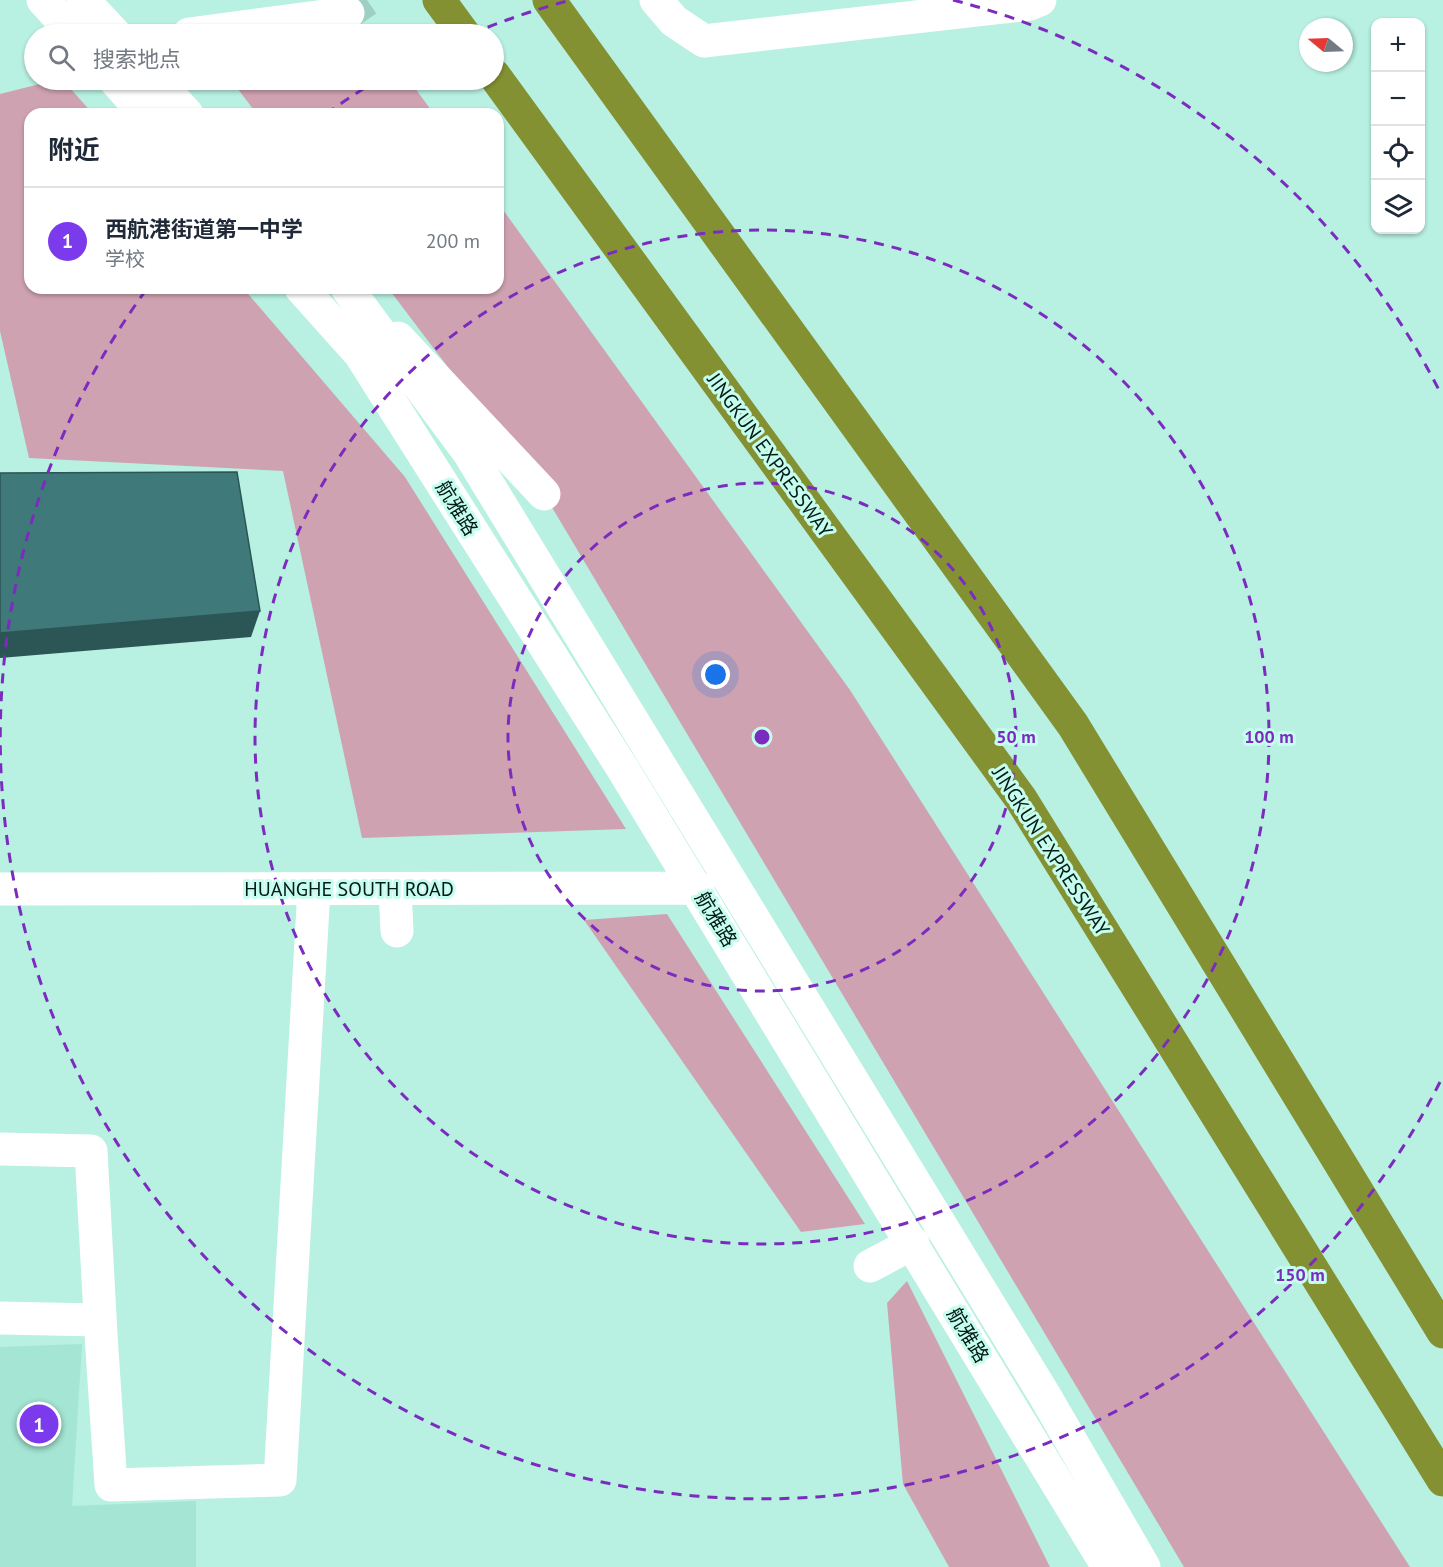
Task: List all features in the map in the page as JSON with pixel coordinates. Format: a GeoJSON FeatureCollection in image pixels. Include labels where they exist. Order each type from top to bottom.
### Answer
{"type":"FeatureCollection","features":[{"type":"Feature","properties":{"kind":"highway"},"geometry":{"type":"LineString","coordinates":[[439,0],[457,24]]}},
{"type":"Feature","properties":{"kind":"highway"},"geometry":{"type":"LineString","coordinates":[[549,0],[1073,725],[1443,1332]]}},
{"type":"Feature","properties":{"kind":"highway","name":"JINGKUN EXPRESSWAY"},"geometry":{"type":"LineString","coordinates":[[504,89],[1021,799],[1443,1480]]}},
{"type":"Feature","properties":{"kind":"street"},"geometry":{"type":"LineString","coordinates":[[43,0],[65,24]]}},
{"type":"Feature","properties":{"kind":"street"},"geometry":{"type":"LineString","coordinates":[[83,0],[106,24]]}},
{"type":"Feature","properties":{"kind":"street"},"geometry":{"type":"LineString","coordinates":[[656,0],[674,21],[704,41],[1030,4],[1040,0]]}},
{"type":"Feature","properties":{"kind":"street"},"geometry":{"type":"LineString","coordinates":[[265,24],[348,13]]}},
{"type":"Feature","properties":{"kind":"street"},"geometry":{"type":"LineString","coordinates":[[124,90],[140,108]]}},
{"type":"Feature","properties":{"kind":"street"},"geometry":{"type":"LineString","coordinates":[[165,90],[182,108]]}},
{"type":"Feature","properties":{"kind":"street","name":"航雅路"},"geometry":{"type":"LineString","coordinates":[[306,294],[360,354],[698,888],[1108,1567]]}},
{"type":"Feature","properties":{"kind":"street","name":"航雅路"},"geometry":{"type":"LineString","coordinates":[[353,294],[469,453],[1045,1396],[1144,1567]]}},
{"type":"Feature","properties":{"kind":"street"},"geometry":{"type":"LineString","coordinates":[[355,294],[544,494]]}},
{"type":"Feature","properties":{"kind":"street","name":"HUANGHE SOUTH ROAD"},"geometry":{"type":"LineString","coordinates":[[0,889],[698,888]]}},
{"type":"Feature","properties":{"kind":"street"},"geometry":{"type":"LineString","coordinates":[[0,1318],[100,1320],[111,1485],[280,1480],[314,889]]}},
{"type":"Feature","properties":{"kind":"street"},"geometry":{"type":"LineString","coordinates":[[395,889],[397,931]]}},
{"type":"Feature","properties":{"kind":"street"},"geometry":{"type":"LineString","coordinates":[[0,1149],[91,1151],[101,1334]]}},
{"type":"Feature","properties":{"kind":"street"},"geometry":{"type":"LineString","coordinates":[[870,1266],[913,1243]]}},
{"type":"Feature","properties":{"kind":"shaded area"},"geometry":{"type":"Polygon","coordinates":[[[24,88],[24,90],[72,90],[88,108],[24,108],[24,294],[248,294],[405,477],[626,829],[362,838],[283,471],[29,458],[0,331],[0,94],[24,88]]]}},
{"type":"Feature","properties":{"kind":"shaded area"},"geometry":{"type":"Polygon","coordinates":[[[239,90],[416,90],[430,108],[252,108],[239,90]]]}},
{"type":"Feature","properties":{"kind":"shaded area"},"geometry":{"type":"Polygon","coordinates":[[[504,211],[850,690],[1410,1567],[1184,1567],[544,494],[393,294],[504,294],[504,211]]]}},
{"type":"Feature","properties":{"kind":"shaded area"},"geometry":{"type":"Polygon","coordinates":[[[667,914],[865,1224],[801,1232],[584,920],[667,914]]]}},
{"type":"Feature","properties":{"kind":"shaded area"},"geometry":{"type":"Polygon","coordinates":[[[907,1281],[1050,1567],[949,1567],[903,1484],[887,1303],[907,1281]]]}},
{"type":"Feature","properties":{"kind":"shaded area"},"geometry":{"type":"Polygon","coordinates":[[[82,1344],[72,1506],[196,1501],[196,1567],[0,1567],[0,1347],[82,1344]]]}},
{"type":"Feature","properties":{"kind":"building"},"geometry":{"type":"Polygon","coordinates":[[[237,472],[260,611],[0,633],[0,473],[237,472]]]}},
{"type":"Feature","properties":{"kind":"tunnel"},"geometry":{"type":"LineString","coordinates":[[348,13],[367,0]]}},
{"type":"Feature","properties":{"kind":"place","name":"西航港街道第一中学"},"geometry":{"type":"Point","coordinates":[39,1424]}}]}
